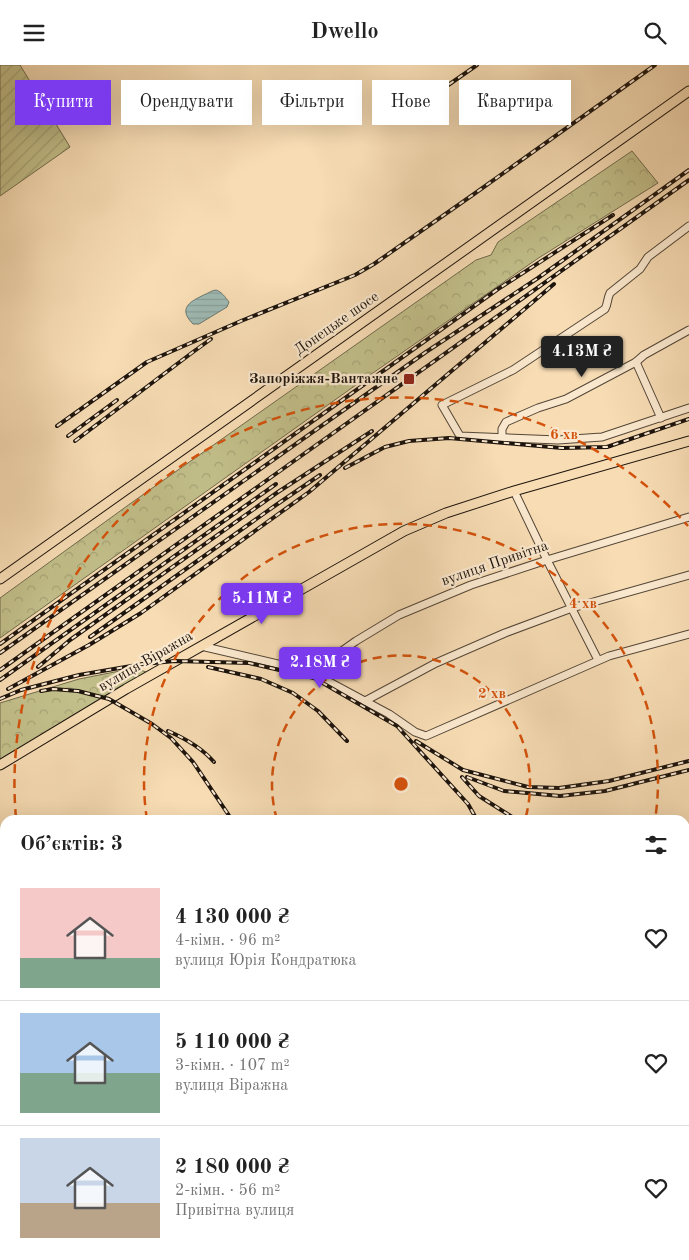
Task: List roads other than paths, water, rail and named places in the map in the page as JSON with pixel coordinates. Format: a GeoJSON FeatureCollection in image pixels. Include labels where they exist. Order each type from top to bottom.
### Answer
{"type":"FeatureCollection","features":[{"type":"Feature","properties":{"kind":"main road","name":"Донецьке шосе"},"geometry":{"type":"LineString","coordinates":[[0,579],[689,91]]}},
{"type":"Feature","properties":{"kind":"main road","name":"вулиця Віражна"},"geometry":{"type":"LineString","coordinates":[[0,765],[126,689],[404,531],[446,513],[514,491],[689,441]]}},
{"type":"Feature","properties":{"kind":"street"},"geometry":{"type":"LineString","coordinates":[[689,226],[648,257],[640,269],[610,293],[605,309],[513,370],[442,405],[460,436],[558,440],[602,437],[689,408]]}},
{"type":"Feature","properties":{"kind":"street"},"geometry":{"type":"LineString","coordinates":[[502,438],[502,429],[506,422],[538,408],[566,399],[636,362],[644,355],[689,330]]}},
{"type":"Feature","properties":{"kind":"street"},"geometry":{"type":"LineString","coordinates":[[636,362],[661,418]]}},
{"type":"Feature","properties":{"kind":"street"},"geometry":{"type":"LineString","coordinates":[[514,491],[598,660]]}},
{"type":"Feature","properties":{"kind":"street","name":"вулиця Привітна"},"geometry":{"type":"LineString","coordinates":[[322,665],[356,641],[399,615],[472,585],[689,517]]}},
{"type":"Feature","properties":{"kind":"street"},"geometry":{"type":"LineString","coordinates":[[365,701],[436,663],[505,633],[572,608],[689,575]]}},
{"type":"Feature","properties":{"kind":"street"},"geometry":{"type":"LineString","coordinates":[[201,646],[299,669],[322,678],[389,713],[415,732],[424,736],[598,660],[689,634]]}},
{"type":"Feature","properties":{"kind":"street"},"geometry":{"type":"LineString","coordinates":[[299,669],[308,669],[322,665]]}},
{"type":"Feature","properties":{"kind":"street"},"geometry":{"type":"LineString","coordinates":[[322,665],[320,669],[322,678]]}},
{"type":"Feature","properties":{"kind":"water"},"geometry":{"type":"Polygon","coordinates":[[[216,290],[222,293],[229,302],[227,307],[199,324],[193,324],[186,312],[187,307],[194,300],[216,290]]]}},
{"type":"Feature","properties":{"kind":"railway"},"geometry":{"type":"LineString","coordinates":[[449,84],[477,65]]}},
{"type":"Feature","properties":{"kind":"railway"},"geometry":{"type":"LineString","coordinates":[[57,426],[147,362],[241,321],[355,275],[374,264],[655,65]]}},
{"type":"Feature","properties":{"kind":"railway"},"geometry":{"type":"LineString","coordinates":[[0,653],[426,352],[538,278],[689,170]]}},
{"type":"Feature","properties":{"kind":"railway"},"geometry":{"type":"LineString","coordinates":[[0,670],[689,180]]}},
{"type":"Feature","properties":{"kind":"railway"},"geometry":{"type":"LineString","coordinates":[[0,644],[498,289],[613,215]]}},
{"type":"Feature","properties":{"kind":"railway"},"geometry":{"type":"LineString","coordinates":[[8,689],[89,645],[141,613],[309,492],[554,284]]}},
{"type":"Feature","properties":{"kind":"railway"},"geometry":{"type":"LineString","coordinates":[[75,441],[211,339]]}},
{"type":"Feature","properties":{"kind":"railway"},"geometry":{"type":"LineString","coordinates":[[68,436],[117,400]]}},
{"type":"Feature","properties":{"kind":"railway"},"geometry":{"type":"LineString","coordinates":[[345,468],[385,447],[409,441],[449,438],[562,448],[607,447],[689,419]]}},
{"type":"Feature","properties":{"kind":"railway"},"geometry":{"type":"LineString","coordinates":[[38,667],[70,640],[278,492],[372,431]]}},
{"type":"Feature","properties":{"kind":"railway"},"geometry":{"type":"LineString","coordinates":[[90,637],[320,475]]}},
{"type":"Feature","properties":{"kind":"railway"},"geometry":{"type":"LineString","coordinates":[[0,680],[276,484]]}},
{"type":"Feature","properties":{"kind":"railway"},"geometry":{"type":"LineString","coordinates":[[0,699],[21,690],[79,675],[143,664],[175,661],[249,663],[314,678],[397,726],[468,804],[474,815]]}},
{"type":"Feature","properties":{"kind":"railway"},"geometry":{"type":"LineString","coordinates":[[208,667],[261,679],[293,693],[318,711],[347,741]]}},
{"type":"Feature","properties":{"kind":"railway"},"geometry":{"type":"LineString","coordinates":[[41,691],[53,689],[78,691],[109,699],[152,724],[171,738],[193,762],[229,815]]}},
{"type":"Feature","properties":{"kind":"railway"},"geometry":{"type":"LineString","coordinates":[[168,731],[204,752],[214,762]]}},
{"type":"Feature","properties":{"kind":"railway"},"geometry":{"type":"LineString","coordinates":[[416,741],[463,770],[528,787],[559,788],[609,781],[689,761]]}},
{"type":"Feature","properties":{"kind":"railway"},"geometry":{"type":"LineString","coordinates":[[467,777],[504,791],[560,796],[605,791],[689,770]]}},
{"type":"Feature","properties":{"kind":"railway"},"geometry":{"type":"LineString","coordinates":[[462,777],[479,796],[509,815]]}},
{"type":"Feature","properties":{"kind":"place","name":"Запоріжжя-Вантажне"},"geometry":{"type":"Point","coordinates":[409,379]}}]}
